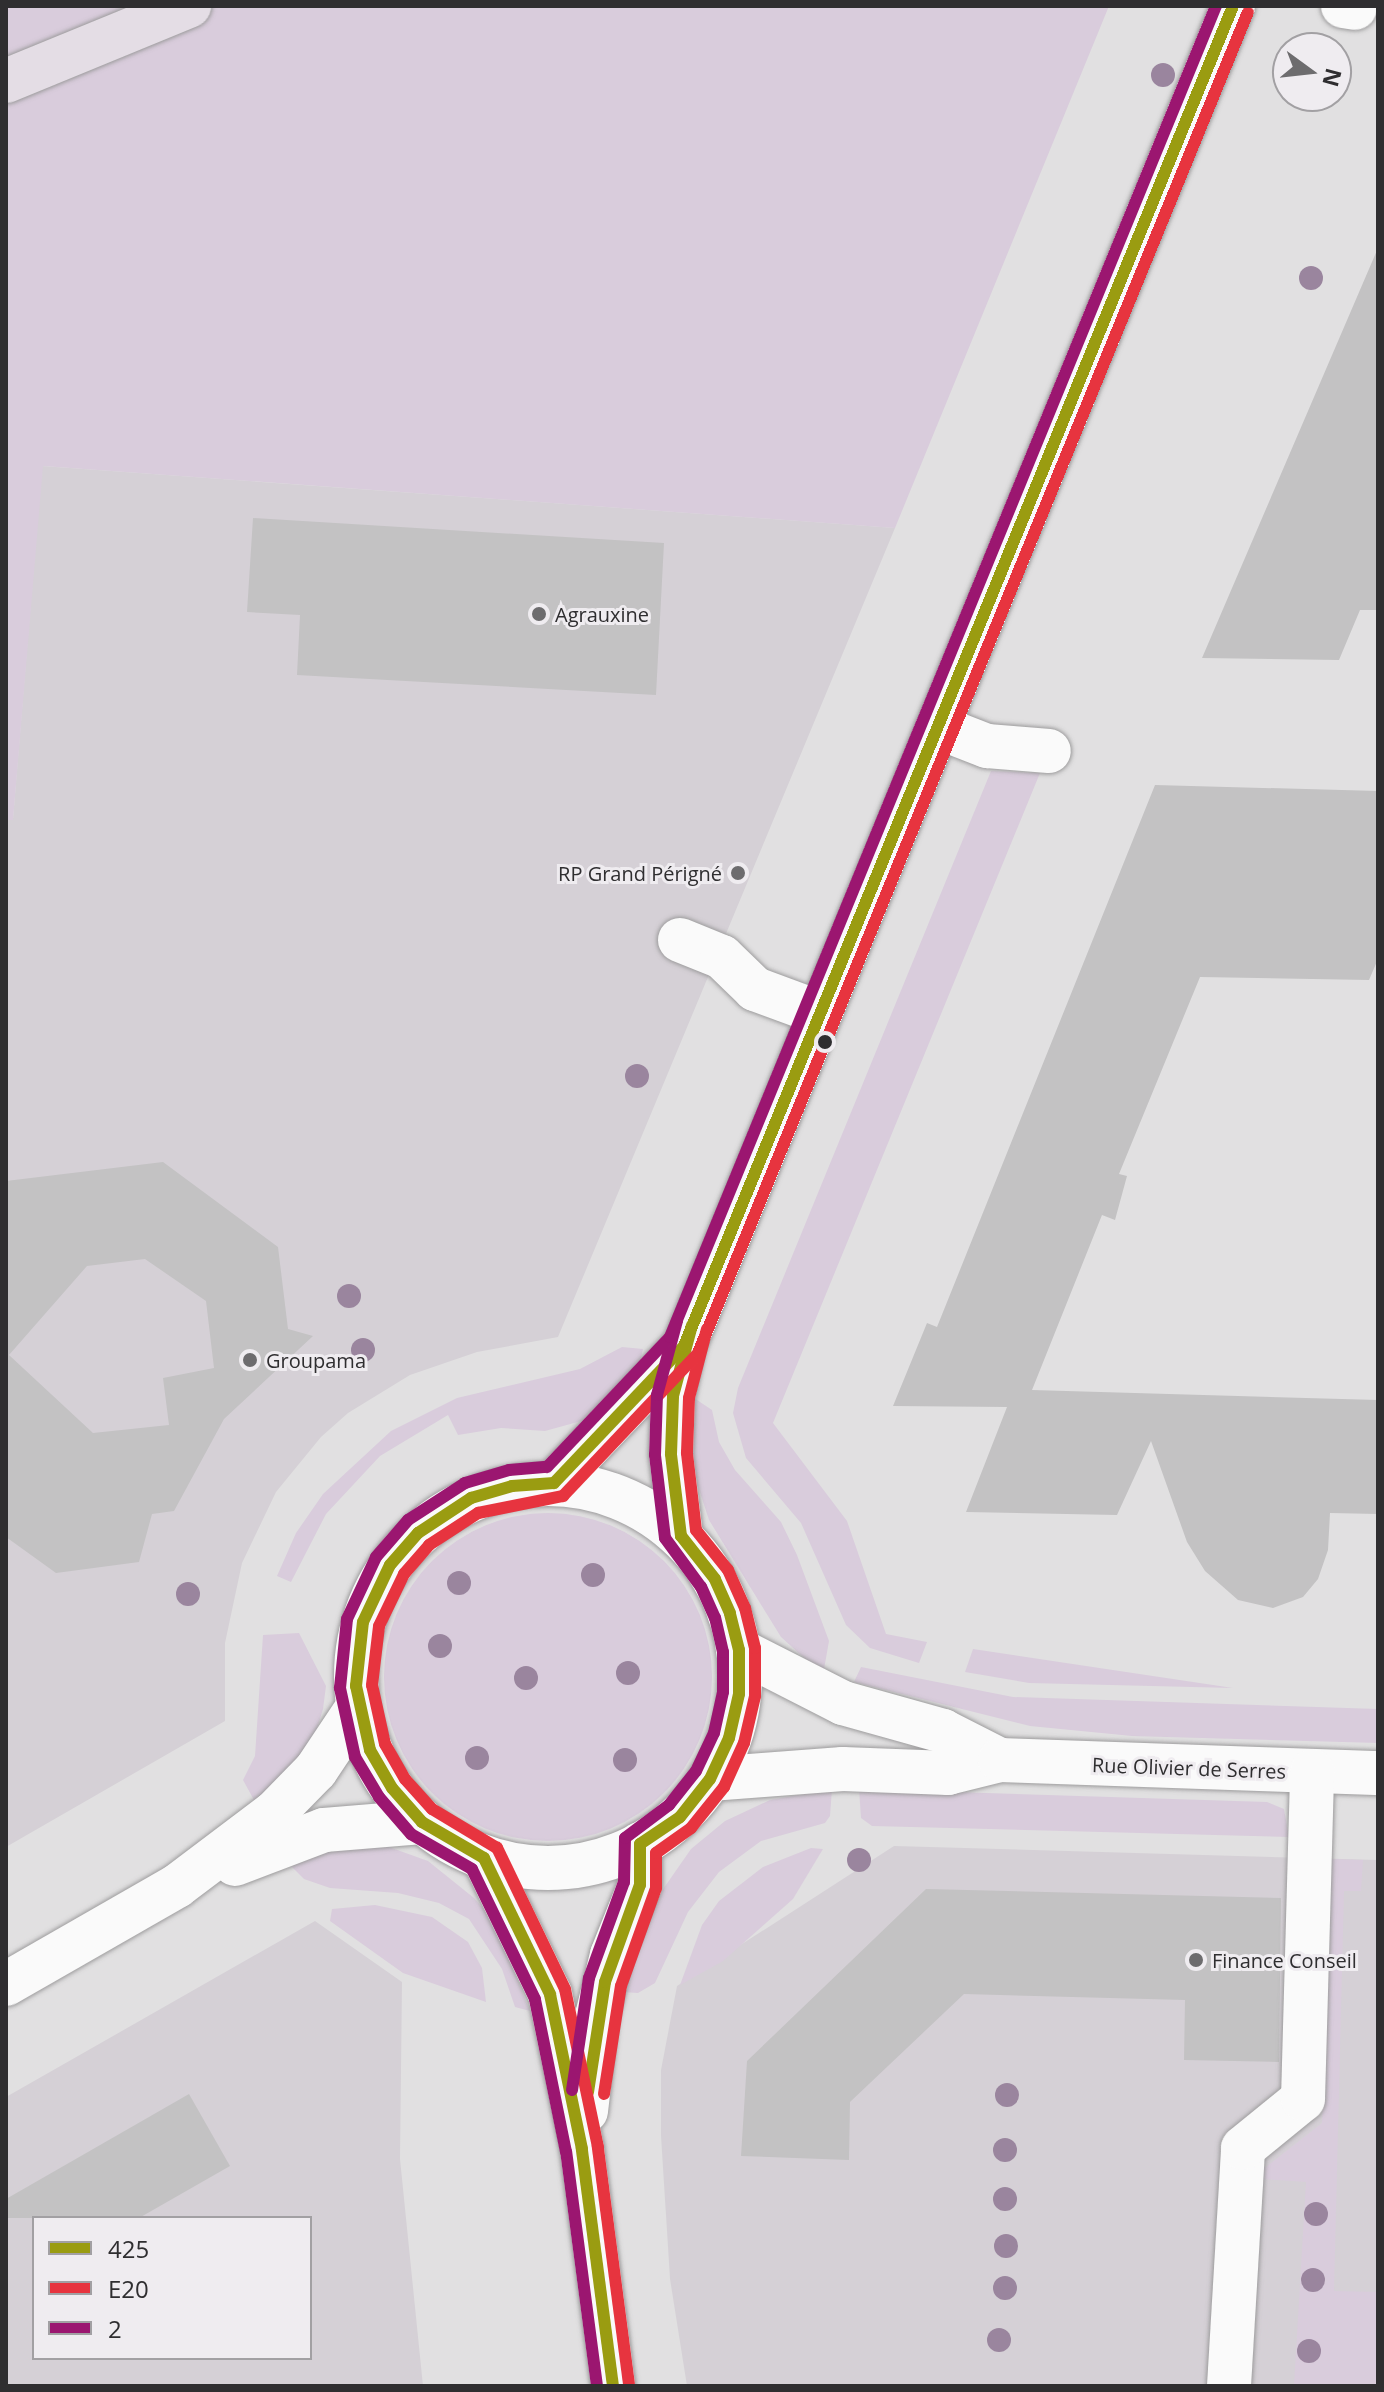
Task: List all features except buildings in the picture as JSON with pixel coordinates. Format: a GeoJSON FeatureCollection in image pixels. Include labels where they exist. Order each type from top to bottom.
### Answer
{"type":"FeatureCollection","features":[{"type":"Feature","properties":{"kind":"highway"},"geometry":{"type":"LineString","coordinates":[[6,81],[189,6]]}},
{"type":"Feature","properties":{"kind":"street"},"geometry":{"type":"LineString","coordinates":[[681,1536],[671,1454],[673,1396],[684,1346],[1233,6]]}},
{"type":"Feature","properties":{"kind":"street"},"geometry":{"type":"LineString","coordinates":[[938,727],[987,746],[1049,751]]}},
{"type":"Feature","properties":{"kind":"street"},"geometry":{"type":"LineString","coordinates":[[680,940],[722,957],[755,989],[820,1013]]}},
{"type":"Feature","properties":{"kind":"street"},"geometry":{"type":"LineString","coordinates":[[554,1483],[684,1346]]}},
{"type":"Feature","properties":{"kind":"street"},"geometry":{"type":"LineString","coordinates":[[554,1483],[622,1497],[681,1536],[715,1579],[739,1650],[736,1717],[710,1779],[680,1817],[640,1844],[598,1862],[564,1868],[530,1868],[484,1858],[422,1822],[380,1770],[358,1707],[356,1664],[363,1622],[379,1583],[403,1549],[435,1520],[471,1498],[512,1486],[554,1483]]}},
{"type":"Feature","properties":{"kind":"street","name":"Rue Olivier de Serres"},"geometry":{"type":"LineString","coordinates":[[739,1650],[843,1703],[943,1731],[1000,1760]]}},
{"type":"Feature","properties":{"kind":"street"},"geometry":{"type":"LineString","coordinates":[[6,1984],[177,1886],[296,1793],[358,1707]]}},
{"type":"Feature","properties":{"kind":"street","name":"Rue Olivier de Serres"},"geometry":{"type":"LineString","coordinates":[[710,1779],[843,1769],[948,1773],[1000,1760],[1378,1773]]}},
{"type":"Feature","properties":{"kind":"street"},"geometry":{"type":"LineString","coordinates":[[1229,2386],[1243,2148],[1303,2099],[1312,1771]]}},
{"type":"Feature","properties":{"kind":"street"},"geometry":{"type":"LineString","coordinates":[[177,1886],[324,1830],[422,1822]]}},
{"type":"Feature","properties":{"kind":"street"},"geometry":{"type":"LineString","coordinates":[[582,2149],[597,2016],[612,1955],[640,1885],[640,1844]]}},
{"type":"Feature","properties":{"kind":"street"},"geometry":{"type":"LineString","coordinates":[[484,1858],[550,1994],[582,2149],[613,2386]]}},
{"type":"Feature","properties":{"kind":"shaded area"},"geometry":{"type":"Polygon","coordinates":[[[6,6],[1109,6],[895,528],[43,466],[13,820],[6,820],[6,6]]]}},
{"type":"Feature","properties":{"kind":"shaded area"},"geometry":{"type":"Polygon","coordinates":[[[42,466],[895,528],[558,1337],[477,1352],[410,1375],[348,1413],[321,1437],[276,1492],[242,1563],[225,1643],[225,1721],[6,1847],[6,820],[13,819],[42,466]]]}},
{"type":"Feature","properties":{"kind":"shaded area"},"geometry":{"type":"Polygon","coordinates":[[[991,771],[1040,773],[773,1423],[847,1521],[886,1634],[927,1642],[919,1663],[870,1648],[846,1625],[801,1523],[746,1458],[733,1413],[738,1388],[991,771]]]}},
{"type":"Feature","properties":{"kind":"shaded area"},"geometry":{"type":"Polygon","coordinates":[[[622,1347],[643,1349],[639,1366],[603,1415],[545,1431],[501,1428],[458,1435],[448,1415],[380,1456],[326,1514],[291,1582],[277,1576],[296,1533],[323,1494],[391,1431],[457,1398],[580,1369],[622,1347]]]}},
{"type":"Feature","properties":{"kind":"shaded area"},"geometry":{"type":"Polygon","coordinates":[[[694,1398],[712,1410],[719,1442],[735,1470],[781,1522],[797,1555],[829,1641],[823,1675],[781,1637],[709,1520],[691,1465],[694,1398]]]}},
{"type":"Feature","properties":{"kind":"shaded area"},"geometry":{"type":"Polygon","coordinates":[[[548,1513],[580,1516],[611,1525],[639,1541],[664,1561],[684,1586],[700,1614],[709,1645],[712,1677],[709,1709],[700,1740],[684,1768],[664,1793],[639,1813],[611,1829],[580,1838],[548,1841],[516,1838],[485,1829],[457,1813],[432,1793],[412,1768],[396,1740],[387,1709],[384,1677],[387,1645],[396,1614],[412,1586],[432,1561],[457,1541],[485,1525],[516,1516],[548,1513]]]}},
{"type":"Feature","properties":{"kind":"shaded area"},"geometry":{"type":"Polygon","coordinates":[[[299,1633],[326,1686],[323,1709],[316,1732],[260,1811],[243,1780],[255,1756],[263,1635],[299,1633]]]}},
{"type":"Feature","properties":{"kind":"shaded area"},"geometry":{"type":"Polygon","coordinates":[[[973,1649],[1233,1688],[1029,1683],[965,1672],[973,1649]]]}},
{"type":"Feature","properties":{"kind":"shaded area"},"geometry":{"type":"Polygon","coordinates":[[[861,1667],[1013,1697],[1378,1709],[1378,1743],[1132,1736],[1030,1726],[854,1682],[861,1667]]]}},
{"type":"Feature","properties":{"kind":"shaded area"},"geometry":{"type":"Polygon","coordinates":[[[832,1789],[830,1816],[825,1823],[761,1841],[719,1872],[688,1912],[655,1983],[638,1993],[622,1992],[659,1895],[691,1849],[725,1821],[770,1800],[832,1789]]]}},
{"type":"Feature","properties":{"kind":"shaded area"},"geometry":{"type":"Polygon","coordinates":[[[859,1789],[1267,1802],[1284,1809],[1289,1837],[872,1826],[861,1818],[859,1789]]]}},
{"type":"Feature","properties":{"kind":"shaded area"},"geometry":{"type":"Polygon","coordinates":[[[375,1842],[428,1861],[474,1898],[492,1919],[530,2011],[515,2007],[502,1969],[469,1919],[439,1903],[398,1893],[330,1888],[304,1879],[285,1860],[375,1842]]]}},
{"type":"Feature","properties":{"kind":"shaded area"},"geometry":{"type":"Polygon","coordinates":[[[894,1846],[1378,1860],[1378,2386],[687,2386],[670,2279],[661,2136],[661,2070],[677,1986],[894,1846]]]}},
{"type":"Feature","properties":{"kind":"shaded area"},"geometry":{"type":"Polygon","coordinates":[[[811,1848],[823,1849],[793,1899],[723,1961],[680,1985],[702,1925],[719,1901],[763,1867],[811,1848]]]}},
{"type":"Feature","properties":{"kind":"shaded area"},"geometry":{"type":"Polygon","coordinates":[[[1330,1859],[1363,1860],[1361,1891],[1344,1891],[1334,2291],[1378,2292],[1378,2386],[1294,2386],[1306,2182],[1261,2179],[1261,2171],[1322,2123],[1330,1859]]]}},
{"type":"Feature","properties":{"kind":"shaded area"},"geometry":{"type":"Polygon","coordinates":[[[375,1905],[432,1917],[468,1942],[482,1968],[486,2002],[403,1973],[330,1921],[332,1909],[375,1905]]]}},
{"type":"Feature","properties":{"kind":"shaded area"},"geometry":{"type":"Polygon","coordinates":[[[315,1921],[402,1982],[400,2159],[423,2386],[6,2386],[6,2097],[315,1921]]]}},
{"type":"Feature","properties":{"kind":"transit line","name":"2"},"geometry":{"type":"LineString","coordinates":[[597,2386],[566,2152],[535,1999],[472,1869],[411,1834],[379,1797],[355,1757],[340,1688],[347,1619],[376,1557],[408,1520],[465,1483],[509,1470],[547,1467],[670,1337],[1216,6]]}},
{"type":"Feature","properties":{"kind":"transit line","name":"425"},"geometry":{"type":"LineString","coordinates":[[613,2386],[582,2149],[550,1994],[484,1858],[422,1822],[392,1788],[370,1750],[356,1686],[363,1622],[390,1565],[418,1533],[471,1498],[512,1486],[554,1483],[684,1346],[1233,6]]}},
{"type":"Feature","properties":{"kind":"transit line","name":"E20"},"geometry":{"type":"LineString","coordinates":[[629,2384],[598,2147],[565,1989],[497,1848],[432,1809],[405,1779],[385,1744],[372,1685],[379,1626],[404,1574],[429,1545],[478,1513],[563,1496],[698,1353],[1248,12]]}},
{"type":"Feature","properties":{"kind":"transit line","name":"2"},"geometry":{"type":"LineString","coordinates":[[572,2090],[589,1978],[624,1882],[625,1838],[669,1805],[696,1771],[714,1733],[723,1692],[723,1652],[715,1618],[701,1587],[665,1538],[655,1455],[657,1395],[677,1321]]}},
{"type":"Feature","properties":{"kind":"transit line","name":"425"},"geometry":{"type":"LineString","coordinates":[[588,2092],[605,1982],[640,1885],[640,1844],[680,1817],[710,1779],[729,1738],[739,1694],[739,1650],[730,1613],[715,1579],[681,1536],[671,1454],[673,1396],[692,1325]]}},
{"type":"Feature","properties":{"kind":"transit line","name":"E20"},"geometry":{"type":"LineString","coordinates":[[604,2094],[621,1986],[656,1888],[656,1853],[691,1828],[724,1787],[744,1743],[755,1696],[755,1648],[745,1608],[728,1570],[696,1530],[687,1453],[689,1398],[707,1329]]}},
{"type":"Feature","properties":{"kind":"place","name":"Agrauxine"},"geometry":{"type":"Point","coordinates":[539,614]}},
{"type":"Feature","properties":{"kind":"place","name":"RP Grand Périgné"},"geometry":{"type":"Point","coordinates":[738,873]}},
{"type":"Feature","properties":{"kind":"place","name":"Groupama"},"geometry":{"type":"Point","coordinates":[250,1360]}},
{"type":"Feature","properties":{"kind":"place","name":"Finance Conseil"},"geometry":{"type":"Point","coordinates":[1196,1960]}}]}
